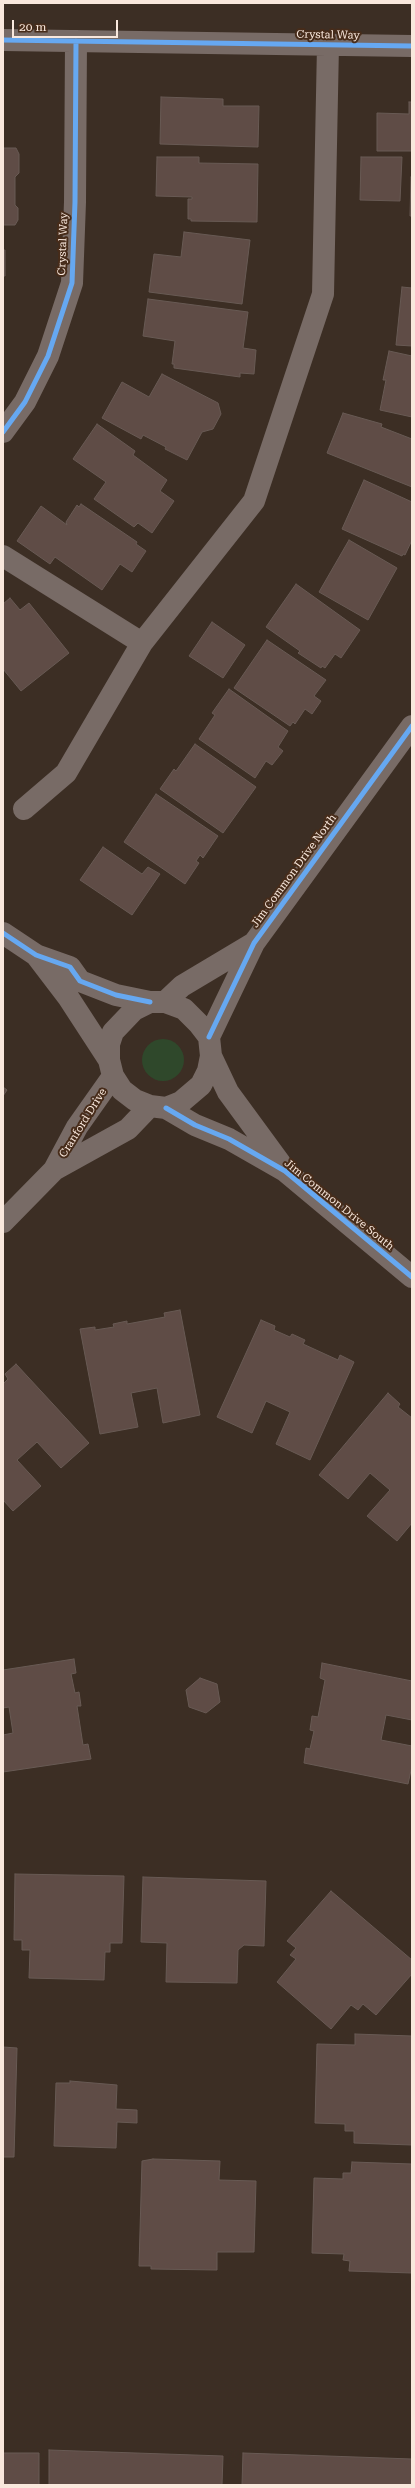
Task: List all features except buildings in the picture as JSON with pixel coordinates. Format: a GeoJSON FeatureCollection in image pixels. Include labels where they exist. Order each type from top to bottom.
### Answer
{"type":"FeatureCollection","features":[{"type":"Feature","properties":{"kind":"street","name":"Crystal Way"},"geometry":{"type":"LineString","coordinates":[[3,40],[412,46]]}},
{"type":"Feature","properties":{"kind":"street","name":"Crystal Way"},"geometry":{"type":"LineString","coordinates":[[3,432],[25,402],[48,356],[72,283],[75,202],[76,41]]}},
{"type":"Feature","properties":{"kind":"street"},"geometry":{"type":"LineString","coordinates":[[24,809],[66,773],[142,643],[254,501],[323,294],[328,45]]}},
{"type":"Feature","properties":{"kind":"street"},"geometry":{"type":"LineString","coordinates":[[3,556],[142,643]]}},
{"type":"Feature","properties":{"kind":"street","name":"Jim Common Drive North"},"geometry":{"type":"LineString","coordinates":[[210,1047],[254,943],[412,726]]}},
{"type":"Feature","properties":{"kind":"street"},"geometry":{"type":"LineString","coordinates":[[3,933],[36,954],[70,967],[80,981],[116,995],[158,1002],[184,1009],[199,1024],[210,1047],[208,1071],[201,1085],[182,1102],[158,1107],[135,1100],[126,1093],[36,954]]}},
{"type":"Feature","properties":{"kind":"street","name":"Jim Common Drive North"},"geometry":{"type":"LineString","coordinates":[[158,1002],[254,943]]}},
{"type":"Feature","properties":{"kind":"street"},"geometry":{"type":"LineString","coordinates":[[111,1068],[109,1044],[113,1032],[134,1010],[158,1002]]}},
{"type":"Feature","properties":{"kind":"street","name":"Jim Common Drive South"},"geometry":{"type":"LineString","coordinates":[[210,1047],[228,1092],[285,1171]]}},
{"type":"Feature","properties":{"kind":"street","name":"Cranford Drive"},"geometry":{"type":"LineString","coordinates":[[3,1222],[54,1170],[111,1068]]}},
{"type":"Feature","properties":{"kind":"street","name":"Jim Common Drive South"},"geometry":{"type":"LineString","coordinates":[[158,1107],[195,1125],[229,1139],[285,1171],[412,1277]]}},
{"type":"Feature","properties":{"kind":"street","name":"Cranford Drive"},"geometry":{"type":"LineString","coordinates":[[54,1170],[128,1129],[158,1107]]}},
{"type":"Feature","properties":{"kind":"green space"},"geometry":{"type":"Polygon","coordinates":[[[159,1039],[167,1039],[175,1042],[181,1048],[184,1060],[181,1072],[175,1078],[167,1081],[159,1081],[151,1078],[145,1072],[142,1064],[142,1056],[145,1048],[151,1042],[159,1039]]]}},
{"type":"Feature","properties":{"kind":"cycle path"},"geometry":{"type":"LineString","coordinates":[[3,40],[412,46]]}},
{"type":"Feature","properties":{"kind":"cycle path"},"geometry":{"type":"LineString","coordinates":[[3,432],[25,402],[48,356],[72,283],[75,202],[76,41]]}},
{"type":"Feature","properties":{"kind":"cycle path"},"geometry":{"type":"LineString","coordinates":[[209,1037],[254,943],[412,726]]}},
{"type":"Feature","properties":{"kind":"cycle path"},"geometry":{"type":"LineString","coordinates":[[3,933],[36,955],[70,967],[80,981],[116,995],[150,1002]]}},
{"type":"Feature","properties":{"kind":"cycle path"},"geometry":{"type":"LineString","coordinates":[[166,1108],[195,1125],[229,1139],[285,1171],[412,1277]]}}]}
